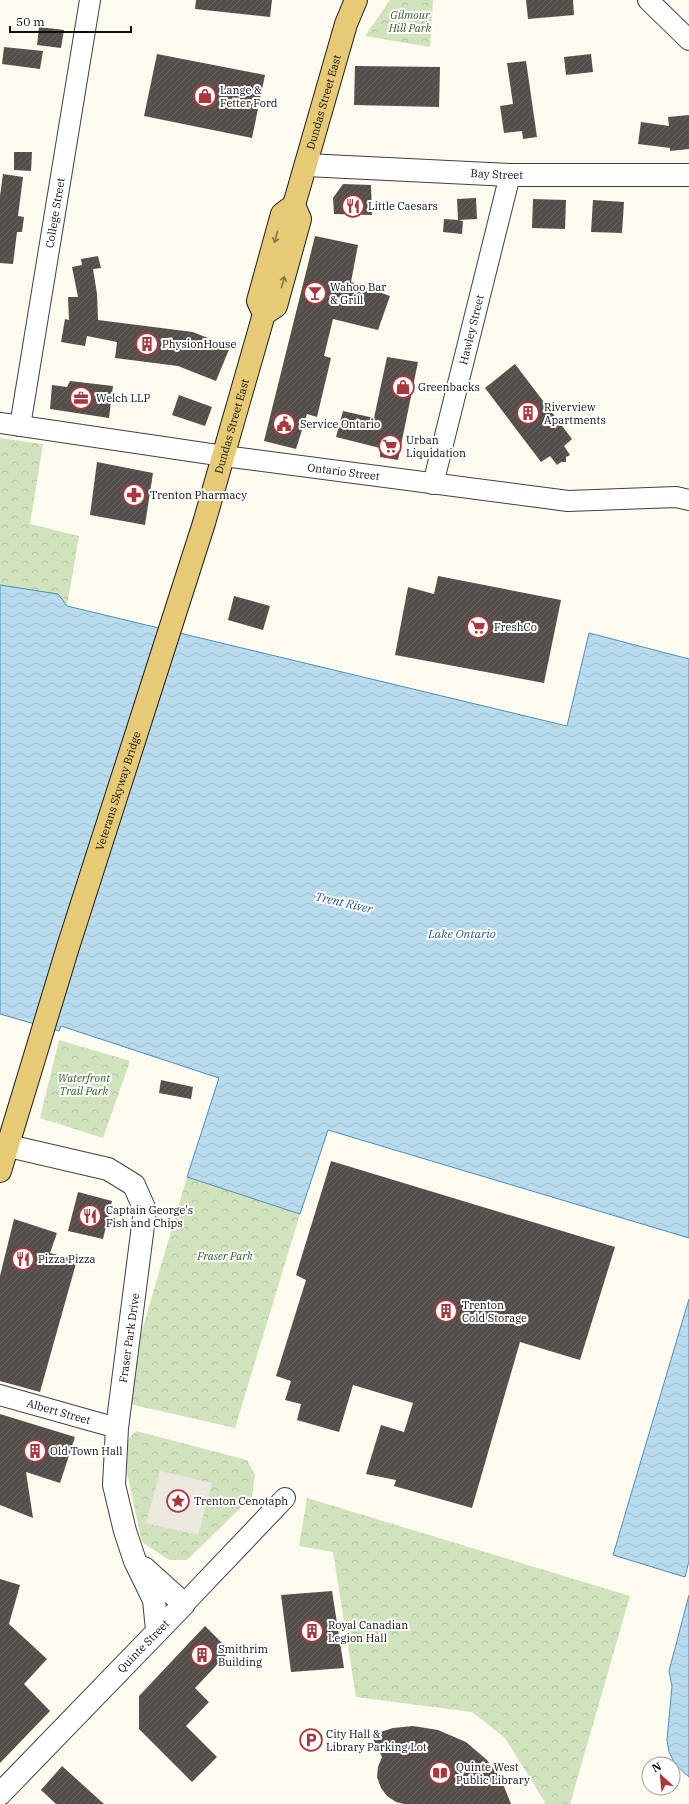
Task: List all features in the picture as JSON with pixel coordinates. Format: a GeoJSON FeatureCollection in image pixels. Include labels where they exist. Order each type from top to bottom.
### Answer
{"type":"FeatureCollection","features":[{"type":"Feature","properties":{"kind":"main road","name":"Dundas Street East"},"geometry":{"type":"LineString","coordinates":[[199,539],[264,314],[276,306],[300,219],[294,205],[346,24],[355,1]]}},
{"type":"Feature","properties":{"kind":"main road","name":"Veterans Skyway Bridge"},"geometry":{"type":"LineString","coordinates":[[0,1171],[4,1145],[199,539]]}},
{"type":"Feature","properties":{"kind":"street","name":"College Street"},"geometry":{"type":"LineString","coordinates":[[20,426],[90,0]]}},
{"type":"Feature","properties":{"kind":"street"},"geometry":{"type":"LineString","coordinates":[[648,0],[689,40]]}},
{"type":"Feature","properties":{"kind":"street","name":"Bay Street"},"geometry":{"type":"LineString","coordinates":[[306,165],[510,175],[689,175]]}},
{"type":"Feature","properties":{"kind":"street","name":"Hawley Street"},"geometry":{"type":"LineString","coordinates":[[433,484],[510,175]]}},
{"type":"Feature","properties":{"kind":"street","name":"Ontario Street"},"geometry":{"type":"LineString","coordinates":[[0,423],[224,456],[568,501],[676,497],[689,500]]}},
{"type":"Feature","properties":{"kind":"street","name":"Fraser Park Drive"},"geometry":{"type":"LineString","coordinates":[[4,1145],[108,1169],[134,1185],[145,1210],[117,1428],[114,1485],[125,1531],[135,1561],[154,1600],[157,1630]]}},
{"type":"Feature","properties":{"kind":"street","name":"Albert Street"},"geometry":{"type":"LineString","coordinates":[[0,1395],[117,1428]]}},
{"type":"Feature","properties":{"kind":"street","name":"Quinte Street"},"geometry":{"type":"LineString","coordinates":[[0,1795],[285,1498]]}},
{"type":"Feature","properties":{"kind":"street"},"geometry":{"type":"LineString","coordinates":[[135,1561],[184,1604]]}},
{"type":"Feature","properties":{"kind":"street"},"geometry":{"type":"LineString","coordinates":[[0,1795],[8,1804]]}},
{"type":"Feature","properties":{"kind":"green space","name":"Gilmour Hill Park"},"geometry":{"type":"Polygon","coordinates":[[[390,0],[433,0],[430,47],[365,36],[390,0]]]}},
{"type":"Feature","properties":{"kind":"green space"},"geometry":{"type":"Polygon","coordinates":[[[0,438],[43,444],[30,524],[79,536],[67,606],[58,594],[0,585],[0,438]]]}},
{"type":"Feature","properties":{"kind":"green space","name":"Waterfront Trail Park"},"geometry":{"type":"Polygon","coordinates":[[[59,1040],[130,1061],[103,1138],[40,1118],[59,1040]]]}},
{"type":"Feature","properties":{"kind":"green space","name":"Fraser Park"},"geometry":{"type":"Polygon","coordinates":[[[187,1177],[300,1214],[235,1428],[121,1402],[187,1177]]]}},
{"type":"Feature","properties":{"kind":"green space","name":"Trenton Cenotaph"},"geometry":{"type":"Polygon","coordinates":[[[136,1431],[247,1460],[255,1475],[252,1497],[187,1560],[169,1560],[142,1542],[127,1473],[128,1440],[136,1431]]]}},
{"type":"Feature","properties":{"kind":"green space"},"geometry":{"type":"Polygon","coordinates":[[[307,1498],[630,1596],[570,1804],[546,1804],[505,1738],[472,1712],[356,1697],[333,1552],[299,1546],[307,1498]]]}},
{"type":"Feature","properties":{"kind":"shaded area"},"geometry":{"type":"Polygon","coordinates":[[[160,1471],[212,1483],[198,1535],[146,1523],[160,1471]]]}},
{"type":"Feature","properties":{"kind":"water","name":"Lake Ontario"},"geometry":{"type":"Polygon","coordinates":[[[0,585],[58,594],[67,606],[567,726],[589,633],[689,659],[689,1238],[328,1130],[300,1214],[187,1177],[219,1078],[61,1026],[59,1031],[0,1014],[0,585]]]}},
{"type":"Feature","properties":{"kind":"water"},"geometry":{"type":"Polygon","coordinates":[[[689,1299],[689,1561],[685,1577],[613,1555],[689,1299]]]}},
{"type":"Feature","properties":{"kind":"water"},"geometry":{"type":"Polygon","coordinates":[[[689,1595],[689,1777],[681,1770],[681,1756],[671,1756],[669,1752],[667,1740],[672,1686],[669,1671],[689,1595]]]}},
{"type":"Feature","properties":{"kind":"building"},"geometry":{"type":"Polygon","coordinates":[[[196,0],[272,0],[270,17],[195,9],[196,0]]]}},
{"type":"Feature","properties":{"kind":"building"},"geometry":{"type":"Polygon","coordinates":[[[526,0],[573,0],[574,15],[528,19],[526,0]]]}},
{"type":"Feature","properties":{"kind":"building"},"geometry":{"type":"Polygon","coordinates":[[[39,27],[64,30],[61,48],[37,45],[39,27]]]}},
{"type":"Feature","properties":{"kind":"building"},"geometry":{"type":"Polygon","coordinates":[[[4,47],[43,51],[40,69],[2,64],[4,47]]]}},
{"type":"Feature","properties":{"kind":"building","name":"Lange & Fetter Ford"},"geometry":{"type":"Polygon","coordinates":[[[157,54],[265,75],[252,138],[144,116],[157,54]]]}},
{"type":"Feature","properties":{"kind":"building"},"geometry":{"type":"Polygon","coordinates":[[[591,54],[593,72],[566,75],[564,57],[591,54]]]}},
{"type":"Feature","properties":{"kind":"building"},"geometry":{"type":"Polygon","coordinates":[[[526,61],[537,137],[523,139],[522,131],[504,133],[500,106],[513,104],[507,63],[526,61]]]}},
{"type":"Feature","properties":{"kind":"building"},"geometry":{"type":"Polygon","coordinates":[[[355,66],[440,67],[439,107],[354,105],[355,66]]]}},
{"type":"Feature","properties":{"kind":"building"},"geometry":{"type":"Polygon","coordinates":[[[689,115],[689,149],[670,151],[670,148],[638,144],[641,122],[669,126],[668,117],[689,115]]]}},
{"type":"Feature","properties":{"kind":"building"},"geometry":{"type":"Polygon","coordinates":[[[14,152],[32,152],[31,171],[14,170],[14,152]]]}},
{"type":"Feature","properties":{"kind":"building"},"geometry":{"type":"Polygon","coordinates":[[[3,174],[23,177],[18,216],[24,217],[22,232],[17,232],[13,264],[0,263],[0,196],[3,174]]]}},
{"type":"Feature","properties":{"kind":"building","name":"Little Caesars"},"geometry":{"type":"Polygon","coordinates":[[[343,184],[371,185],[372,215],[334,214],[333,198],[343,184]]]}},
{"type":"Feature","properties":{"kind":"building"},"geometry":{"type":"Polygon","coordinates":[[[476,198],[477,219],[458,220],[457,199],[476,198]]]}},
{"type":"Feature","properties":{"kind":"building"},"geometry":{"type":"Polygon","coordinates":[[[533,199],[566,200],[565,229],[532,228],[533,199]]]}},
{"type":"Feature","properties":{"kind":"building"},"geometry":{"type":"Polygon","coordinates":[[[593,200],[624,202],[622,233],[591,232],[593,200]]]}},
{"type":"Feature","properties":{"kind":"building"},"geometry":{"type":"Polygon","coordinates":[[[444,219],[463,221],[462,234],[443,232],[444,219]]]}},
{"type":"Feature","properties":{"kind":"building"},"geometry":{"type":"Polygon","coordinates":[[[315,236],[358,245],[351,282],[390,296],[378,330],[333,319],[324,356],[331,358],[317,417],[307,414],[296,449],[264,441],[315,236]]]}},
{"type":"Feature","properties":{"kind":"building"},"geometry":{"type":"Polygon","coordinates":[[[98,256],[101,268],[93,269],[97,294],[98,320],[193,332],[230,347],[216,381],[178,366],[115,358],[117,342],[87,336],[85,346],[61,342],[65,319],[69,320],[68,297],[78,297],[72,267],[82,265],[81,259],[98,256]]]}},
{"type":"Feature","properties":{"kind":"building"},"geometry":{"type":"Polygon","coordinates":[[[387,357],[418,362],[398,460],[380,457],[380,448],[336,437],[343,411],[374,418],[387,357]]]}},
{"type":"Feature","properties":{"kind":"building","name":"Riverview Apartments"},"geometry":{"type":"Polygon","coordinates":[[[515,364],[572,439],[564,446],[570,455],[566,457],[566,462],[561,462],[557,465],[550,456],[541,462],[485,388],[515,364]]]}},
{"type":"Feature","properties":{"kind":"building","name":"Welch LLP"},"geometry":{"type":"Polygon","coordinates":[[[70,381],[113,386],[109,418],[50,409],[52,385],[67,387],[70,381]]]}},
{"type":"Feature","properties":{"kind":"building"},"geometry":{"type":"Polygon","coordinates":[[[179,395],[212,407],[205,426],[172,415],[179,395]]]}},
{"type":"Feature","properties":{"kind":"building"},"geometry":{"type":"Polygon","coordinates":[[[97,462],[153,473],[145,525],[90,515],[97,462]]]}},
{"type":"Feature","properties":{"kind":"building","name":"FreshCo"},"geometry":{"type":"Polygon","coordinates":[[[438,576],[561,600],[544,683],[395,655],[408,587],[434,594],[438,576]]]}},
{"type":"Feature","properties":{"kind":"building"},"geometry":{"type":"Polygon","coordinates":[[[234,596],[270,606],[263,630],[228,620],[234,596]]]}},
{"type":"Feature","properties":{"kind":"building"},"geometry":{"type":"Polygon","coordinates":[[[161,1080],[193,1087],[191,1099],[159,1093],[161,1080]]]}},
{"type":"Feature","properties":{"kind":"building","name":"Trenton Cold Storage"},"geometry":{"type":"Polygon","coordinates":[[[331,1161],[615,1247],[580,1360],[520,1342],[472,1508],[394,1486],[396,1480],[366,1474],[381,1425],[404,1432],[413,1403],[353,1385],[339,1432],[297,1420],[301,1404],[285,1400],[291,1381],[276,1376],[306,1280],[296,1275],[331,1161]]]}},
{"type":"Feature","properties":{"kind":"building","name":"Captain George's Fish and Chips"},"geometry":{"type":"Polygon","coordinates":[[[78,1192],[112,1201],[103,1239],[68,1231],[78,1192]]]}},
{"type":"Feature","properties":{"kind":"building"},"geometry":{"type":"Polygon","coordinates":[[[14,1219],[57,1233],[50,1253],[77,1260],[40,1392],[0,1381],[0,1276],[14,1219]]]}},
{"type":"Feature","properties":{"kind":"building","name":"Old Town Hall"},"geometry":{"type":"Polygon","coordinates":[[[0,1414],[75,1437],[60,1483],[26,1472],[33,1518],[0,1505],[0,1414]]]}},
{"type":"Feature","properties":{"kind":"building"},"geometry":{"type":"Polygon","coordinates":[[[0,1579],[20,1585],[9,1624],[47,1659],[24,1684],[50,1711],[0,1763],[0,1579]]]}},
{"type":"Feature","properties":{"kind":"building","name":"Royal Canadian Legion Hall"},"geometry":{"type":"Polygon","coordinates":[[[332,1591],[344,1668],[291,1672],[281,1595],[332,1591]]]}},
{"type":"Feature","properties":{"kind":"building"},"geometry":{"type":"Polygon","coordinates":[[[205,1626],[230,1651],[195,1688],[209,1702],[186,1726],[217,1757],[192,1782],[139,1729],[139,1696],[205,1626]]]}},
{"type":"Feature","properties":{"kind":"building"},"geometry":{"type":"Polygon","coordinates":[[[413,1726],[438,1730],[466,1742],[487,1760],[501,1779],[511,1804],[404,1804],[396,1802],[387,1796],[381,1788],[377,1777],[378,1767],[382,1757],[371,1735],[393,1728],[413,1726]]]}},
{"type":"Feature","properties":{"kind":"building"},"geometry":{"type":"Polygon","coordinates":[[[62,1766],[104,1804],[56,1804],[41,1790],[62,1766]]]}},
{"type":"Feature","properties":{"kind":"place","name":"Lange & Fetter Ford"},"geometry":{"type":"Point","coordinates":[205,96]}},
{"type":"Feature","properties":{"kind":"place","name":"Little Caesars"},"geometry":{"type":"Point","coordinates":[353,206]}},
{"type":"Feature","properties":{"kind":"place","name":"Wahoo Bar & Grill"},"geometry":{"type":"Point","coordinates":[315,293]}},
{"type":"Feature","properties":{"kind":"place","name":"PhysionHouse"},"geometry":{"type":"Point","coordinates":[147,344]}},
{"type":"Feature","properties":{"kind":"place","name":"Greenbacks"},"geometry":{"type":"Point","coordinates":[403,387]}},
{"type":"Feature","properties":{"kind":"place","name":"Welch LLP"},"geometry":{"type":"Point","coordinates":[81,398]}},
{"type":"Feature","properties":{"kind":"place","name":"Riverview Apartments"},"geometry":{"type":"Point","coordinates":[528,413]}},
{"type":"Feature","properties":{"kind":"place","name":"Service Ontario"},"geometry":{"type":"Point","coordinates":[284,424]}},
{"type":"Feature","properties":{"kind":"place","name":"Urban Liquidation"},"geometry":{"type":"Point","coordinates":[390,446]}},
{"type":"Feature","properties":{"kind":"place","name":"Trenton Pharmacy"},"geometry":{"type":"Point","coordinates":[134,495]}},
{"type":"Feature","properties":{"kind":"place","name":"FreshCo"},"geometry":{"type":"Point","coordinates":[478,627]}},
{"type":"Feature","properties":{"kind":"place","name":"Captain George's Fish and Chips"},"geometry":{"type":"Point","coordinates":[90,1216]}},
{"type":"Feature","properties":{"kind":"place","name":"Pizza Pizza"},"geometry":{"type":"Point","coordinates":[23,1259]}},
{"type":"Feature","properties":{"kind":"place","name":"Trenton Cold Storage"},"geometry":{"type":"Point","coordinates":[446,1311]}},
{"type":"Feature","properties":{"kind":"place","name":"Old Town Hall"},"geometry":{"type":"Point","coordinates":[35,1451]}},
{"type":"Feature","properties":{"kind":"place","name":"Trenton Cenotaph"},"geometry":{"type":"Point","coordinates":[178,1501]}},
{"type":"Feature","properties":{"kind":"place","name":"Royal Canadian Legion Hall"},"geometry":{"type":"Point","coordinates":[312,1631]}},
{"type":"Feature","properties":{"kind":"place","name":"Smithrim Building"},"geometry":{"type":"Point","coordinates":[202,1655]}},
{"type":"Feature","properties":{"kind":"place","name":"City Hall & Library Parking Lot"},"geometry":{"type":"Point","coordinates":[311,1740]}},
{"type":"Feature","properties":{"kind":"place","name":"Quinte West Public Library"},"geometry":{"type":"Point","coordinates":[440,1773]}},
{"type":"Feature","properties":{"kind":"water label","name":"Trent River"},"geometry":{"type":"Point","coordinates":[344,903]}}]}
